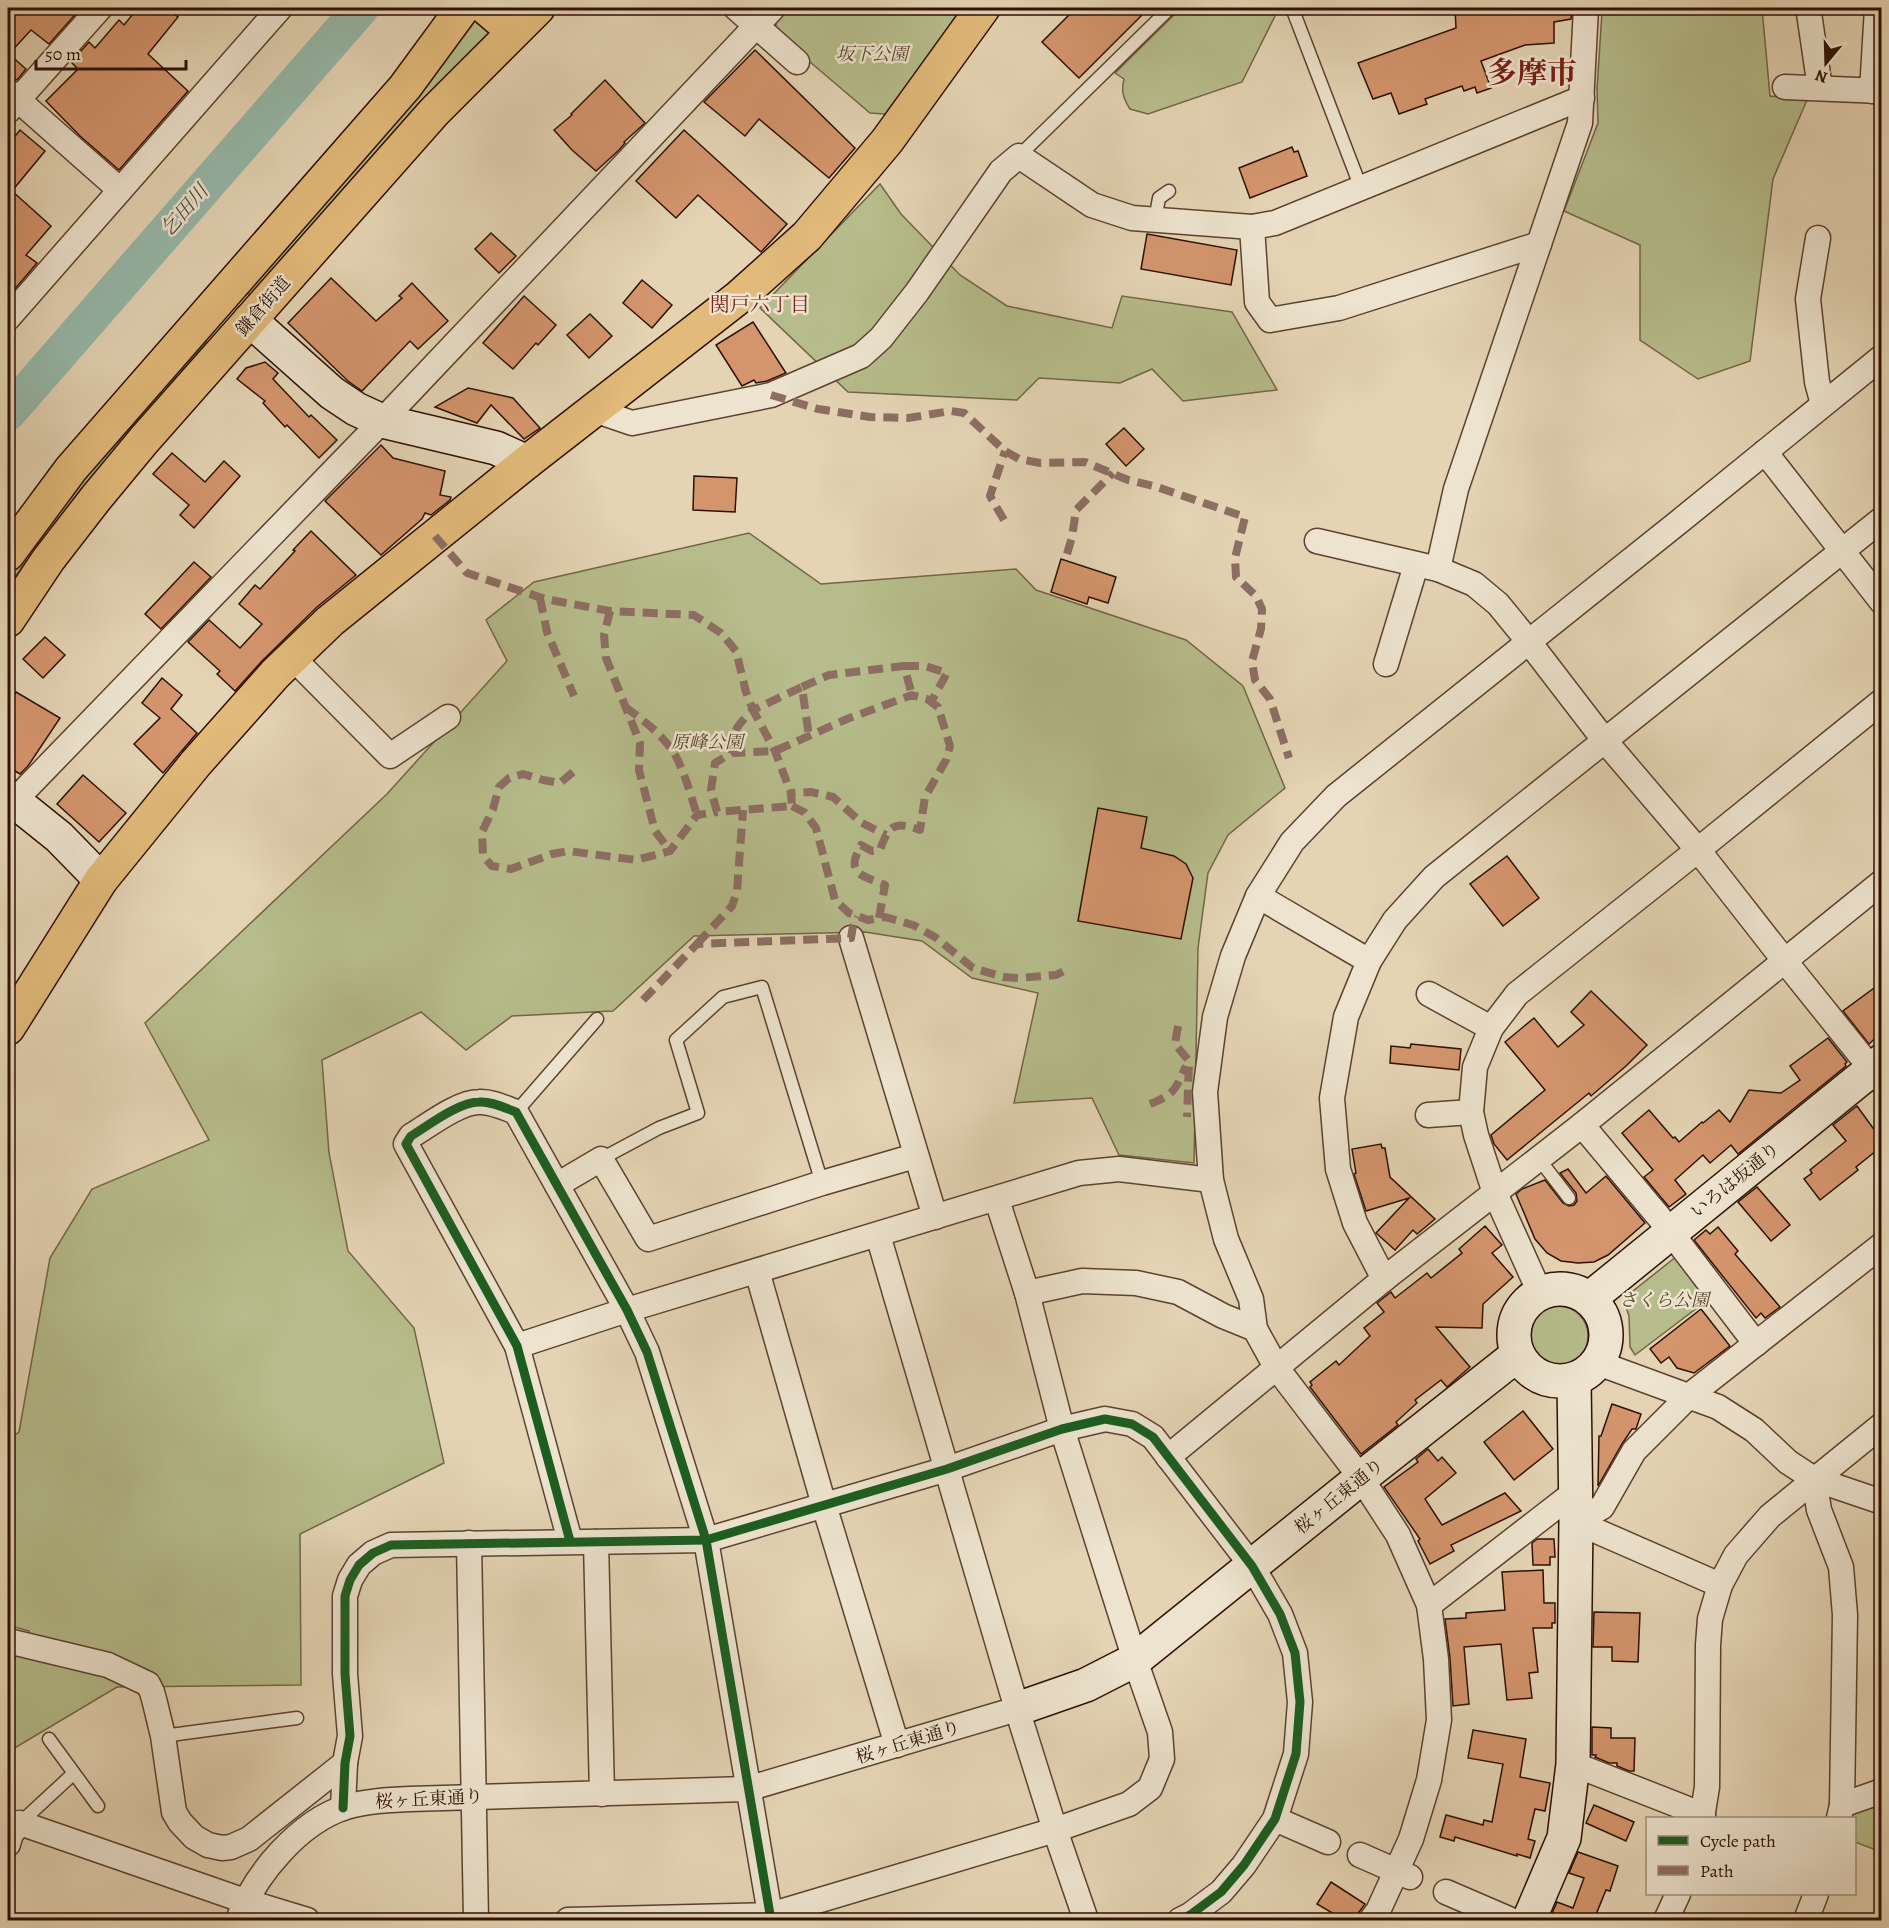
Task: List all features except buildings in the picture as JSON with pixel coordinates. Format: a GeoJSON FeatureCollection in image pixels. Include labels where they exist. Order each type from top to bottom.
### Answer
{"type":"FeatureCollection","features":[{"type":"Feature","properties":{"kind":"main road"},"geometry":{"type":"LineString","coordinates":[[8,554],[71,469],[405,87],[463,8]]}},
{"type":"Feature","properties":{"kind":"main road"},"geometry":{"type":"LineString","coordinates":[[486,8],[513,31]]}},
{"type":"Feature","properties":{"kind":"main road","name":"鎌倉街道"},"geometry":{"type":"LineString","coordinates":[[8,620],[48,560],[144,440],[434,112],[538,8]]}},
{"type":"Feature","properties":{"kind":"main road"},"geometry":{"type":"LineString","coordinates":[[8,1028],[101,880],[196,763],[275,674],[330,621],[527,462],[739,297],[807,236],[887,141],[983,8]]}},
{"type":"Feature","properties":{"kind":"main road"},"geometry":{"type":"LineString","coordinates":[[222,295],[250,320]]}},
{"type":"Feature","properties":{"kind":"street"},"geometry":{"type":"LineString","coordinates":[[100,8],[11,101],[120,190]]}},
{"type":"Feature","properties":{"kind":"street"},"geometry":{"type":"LineString","coordinates":[[8,318],[280,8]]}},
{"type":"Feature","properties":{"kind":"street"},"geometry":{"type":"LineString","coordinates":[[736,8],[797,62]]}},
{"type":"Feature","properties":{"kind":"street"},"geometry":{"type":"LineString","coordinates":[[101,880],[58,837],[11,798],[382,421],[773,8]]}},
{"type":"Feature","properties":{"kind":"street"},"geometry":{"type":"LineString","coordinates":[[1386,664],[1427,567],[1456,489],[1580,123],[1586,8]]}},
{"type":"Feature","properties":{"kind":"street"},"geometry":{"type":"LineString","coordinates":[[1785,87],[1876,91],[1876,8]]}},
{"type":"Feature","properties":{"kind":"street"},"geometry":{"type":"LineString","coordinates":[[1809,13],[1820,88]]}},
{"type":"Feature","properties":{"kind":"street"},"geometry":{"type":"LineString","coordinates":[[594,410],[632,423],[771,395],[861,356],[881,338],[917,292],[1001,171],[1019,156],[1092,205],[1132,218],[1252,227],[1275,223],[1582,98]]}},
{"type":"Feature","properties":{"kind":"street"},"geometry":{"type":"LineString","coordinates":[[1252,227],[1257,302],[1269,320],[1339,308],[1539,244]]}},
{"type":"Feature","properties":{"kind":"street"},"geometry":{"type":"LineString","coordinates":[[1816,237],[1808,299],[1817,382],[1823,404]]}},
{"type":"Feature","properties":{"kind":"street"},"geometry":{"type":"LineString","coordinates":[[250,320],[332,393],[356,409],[382,421],[496,448],[527,462]]}},
{"type":"Feature","properties":{"kind":"street"},"geometry":{"type":"LineString","coordinates":[[1371,1920],[1403,1874],[1429,1780],[1439,1720],[1436,1659],[1429,1605],[1398,1535],[1361,1478],[1276,1367],[1254,1329],[1251,1299],[1226,1239],[1211,1180],[1205,1092],[1215,1017],[1233,956],[1258,896],[1292,842],[1336,796],[1881,357]]}},
{"type":"Feature","properties":{"kind":"street"},"geometry":{"type":"LineString","coordinates":[[1765,452],[1881,602]]}},
{"type":"Feature","properties":{"kind":"street"},"geometry":{"type":"LineString","coordinates":[[1384,1279],[1355,1223],[1338,1169],[1332,1098],[1346,1017],[1369,961],[1395,920],[1434,876],[1881,519]]}},
{"type":"Feature","properties":{"kind":"street"},"geometry":{"type":"LineString","coordinates":[[1317,541],[1427,567],[1474,584],[1498,604],[1605,741],[1698,850],[1784,960],[1878,1070]]}},
{"type":"Feature","properties":{"kind":"street"},"geometry":{"type":"LineString","coordinates":[[292,657],[390,756],[448,717]]}},
{"type":"Feature","properties":{"kind":"street"},"geometry":{"type":"LineString","coordinates":[[1540,1293],[1495,1193],[1476,1136],[1471,1112],[1475,1067],[1491,1028],[1517,994],[1881,701]]}},
{"type":"Feature","properties":{"kind":"street"},"geometry":{"type":"LineString","coordinates":[[1168,1457],[1384,1279],[1582,1125],[1881,882]]}},
{"type":"Feature","properties":{"kind":"street"},"geometry":{"type":"LineString","coordinates":[[1258,896],[1369,961]]}},
{"type":"Feature","properties":{"kind":"street"},"geometry":{"type":"LineString","coordinates":[[851,938],[934,1217]]}},
{"type":"Feature","properties":{"kind":"street"},"geometry":{"type":"LineString","coordinates":[[1429,994],[1491,1028]]}},
{"type":"Feature","properties":{"kind":"street","name":"いろは坂通り"},"geometry":{"type":"LineString","coordinates":[[1589,1299],[1670,1232],[1878,1070]]}},
{"type":"Feature","properties":{"kind":"street"},"geometry":{"type":"LineString","coordinates":[[570,1541],[517,1346],[406,1144],[411,1136],[461,1106],[479,1101],[516,1112],[627,1310],[647,1352],[705,1540],[770,1918]]}},
{"type":"Feature","properties":{"kind":"street"},"geometry":{"type":"LineString","coordinates":[[1428,1115],[1471,1112]]}},
{"type":"Feature","properties":{"kind":"street"},"geometry":{"type":"LineString","coordinates":[[1582,1125],[1670,1232],[1756,1344]]}},
{"type":"Feature","properties":{"kind":"street"},"geometry":{"type":"LineString","coordinates":[[557,1185],[601,1159],[648,1239],[822,1183],[915,1156]]}},
{"type":"Feature","properties":{"kind":"street"},"geometry":{"type":"LineString","coordinates":[[517,1346],[627,1310],[997,1200],[1079,1173],[1119,1169],[1211,1180]]}},
{"type":"Feature","properties":{"kind":"street"},"geometry":{"type":"LineString","coordinates":[[568,1920],[770,1918],[1054,1830],[1129,1804],[1150,1788],[1161,1759],[1160,1732],[1062,1429],[1027,1293],[997,1200]]}},
{"type":"Feature","properties":{"kind":"street"},"geometry":{"type":"LineString","coordinates":[[878,1235],[1017,1709],[1054,1830],[1086,1920]]}},
{"type":"Feature","properties":{"kind":"street"},"geometry":{"type":"LineString","coordinates":[[1429,1605],[1576,1507],[1602,1507],[1634,1450],[1689,1396],[1881,1245]]}},
{"type":"Feature","properties":{"kind":"street"},"geometry":{"type":"LineString","coordinates":[[757,1271],[824,1505],[897,1745]]}},
{"type":"Feature","properties":{"kind":"street"},"geometry":{"type":"LineString","coordinates":[[1027,1293],[1082,1281],[1136,1283],[1178,1292],[1223,1316],[1254,1329]]}},
{"type":"Feature","properties":{"kind":"street"},"geometry":{"type":"LineString","coordinates":[[1553,1289],[1566,1289],[1579,1293],[1589,1299],[1600,1311],[1605,1324],[1607,1337],[1604,1350],[1586,1371],[1560,1382],[1541,1378],[1525,1366],[1517,1355],[1513,1341],[1514,1326],[1519,1313],[1528,1301],[1540,1293],[1553,1289]]}},
{"type":"Feature","properties":{"kind":"street","name":"桜ヶ丘東通り"},"geometry":{"type":"LineString","coordinates":[[242,1911],[262,1874],[286,1846],[320,1821],[344,1808],[377,1801],[747,1789],[1017,1709],[1086,1685],[1135,1660],[1517,1355]]}},
{"type":"Feature","properties":{"kind":"street"},"geometry":{"type":"LineString","coordinates":[[1586,1371],[1689,1396],[1718,1407],[1754,1430],[1788,1462],[1814,1479],[1881,1502]]}},
{"type":"Feature","properties":{"kind":"street"},"geometry":{"type":"LineString","coordinates":[[1529,1920],[1564,1838],[1573,1764],[1576,1507],[1586,1371]]}},
{"type":"Feature","properties":{"kind":"street"},"geometry":{"type":"LineString","coordinates":[[344,1808],[345,1763],[350,1736],[344,1627],[345,1596],[350,1580],[359,1565],[382,1548],[391,1545],[705,1540],[947,1469],[1062,1429],[1105,1419],[1132,1424],[1153,1437],[1252,1566],[1280,1614],[1295,1653],[1300,1702],[1296,1754],[1275,1819],[1244,1865],[1221,1892],[1180,1920]]}},
{"type":"Feature","properties":{"kind":"street"},"geometry":{"type":"LineString","coordinates":[[1573,1764],[1703,1817],[1707,1787],[1708,1645],[1710,1619],[1720,1585],[1736,1555],[1770,1516],[1881,1425]]}},
{"type":"Feature","properties":{"kind":"street"},"geometry":{"type":"LineString","coordinates":[[1814,1479],[1819,1509],[1841,1567],[1845,1615],[1840,1812],[1881,1791]]}},
{"type":"Feature","properties":{"kind":"street"},"geometry":{"type":"LineString","coordinates":[[1576,1507],[1720,1585]]}},
{"type":"Feature","properties":{"kind":"street"},"geometry":{"type":"LineString","coordinates":[[596,1542],[602,1794]]}},
{"type":"Feature","properties":{"kind":"street"},"geometry":{"type":"LineString","coordinates":[[470,1544],[476,1920]]}},
{"type":"Feature","properties":{"kind":"street"},"geometry":{"type":"LineString","coordinates":[[8,1641],[108,1665],[148,1684],[163,1736],[174,1812],[194,1838],[214,1847],[231,1847],[249,1839],[345,1763]]}},
{"type":"Feature","properties":{"kind":"street"},"geometry":{"type":"LineString","coordinates":[[1275,1819],[1328,1842]]}},
{"type":"Feature","properties":{"kind":"street"},"geometry":{"type":"LineString","coordinates":[[8,1844],[11,1834],[20,1823],[242,1911],[307,1920]]}},
{"type":"Feature","properties":{"kind":"street"},"geometry":{"type":"LineString","coordinates":[[1360,1855],[1403,1874]]}},
{"type":"Feature","properties":{"kind":"street"},"geometry":{"type":"LineString","coordinates":[[1446,1892],[1511,1920]]}},
{"type":"Feature","properties":{"kind":"street"},"geometry":{"type":"LineString","coordinates":[[1666,1920],[1677,1895]]}},
{"type":"Feature","properties":{"kind":"street"},"geometry":{"type":"LineString","coordinates":[[1806,1920],[1815,1895]]}},
{"type":"Feature","properties":{"kind":"lane"},"geometry":{"type":"LineString","coordinates":[[1019,156],[1170,8]]}},
{"type":"Feature","properties":{"kind":"lane"},"geometry":{"type":"LineString","coordinates":[[1296,8],[1294,13],[1361,188]]}},
{"type":"Feature","properties":{"kind":"lane"},"geometry":{"type":"LineString","coordinates":[[1155,220],[1159,198],[1169,191]]}},
{"type":"Feature","properties":{"kind":"lane"},"geometry":{"type":"LineString","coordinates":[[601,1159],[659,1128],[698,1113],[676,1040],[723,997],[762,987],[822,1183]]}},
{"type":"Feature","properties":{"kind":"lane"},"geometry":{"type":"LineString","coordinates":[[516,1112],[597,1019]]}},
{"type":"Feature","properties":{"kind":"lane"},"geometry":{"type":"LineString","coordinates":[[1539,1159],[1569,1198]]}},
{"type":"Feature","properties":{"kind":"lane"},"geometry":{"type":"LineString","coordinates":[[163,1736],[297,1718]]}},
{"type":"Feature","properties":{"kind":"lane"},"geometry":{"type":"LineString","coordinates":[[49,1739],[98,1806]]}},
{"type":"Feature","properties":{"kind":"lane"},"geometry":{"type":"LineString","coordinates":[[20,1823],[73,1774]]}},
{"type":"Feature","properties":{"kind":"green space","name":"坂下公園"},"geometry":{"type":"Polygon","coordinates":[[[786,8],[964,8],[885,114],[870,113],[776,33],[776,17],[786,8]]]}},
{"type":"Feature","properties":{"kind":"green space"},"geometry":{"type":"Polygon","coordinates":[[[1181,8],[1272,8],[1275,16],[1242,82],[1148,114],[1130,109],[1123,94],[1124,79],[1115,73],[1181,8]]]}},
{"type":"Feature","properties":{"kind":"green space"},"geometry":{"type":"Polygon","coordinates":[[[1762,8],[1770,96],[1807,100],[1773,179],[1750,361],[1698,379],[1640,340],[1640,245],[1564,211],[1598,123],[1597,89],[1602,12],[1762,8]]]}},
{"type":"Feature","properties":{"kind":"green space"},"geometry":{"type":"Polygon","coordinates":[[[481,18],[489,23],[489,34],[418,104],[251,294],[245,294],[472,20],[481,18]]]}},
{"type":"Feature","properties":{"kind":"green space"},"geometry":{"type":"Polygon","coordinates":[[[880,184],[901,214],[960,275],[1007,306],[1112,328],[1122,296],[1232,312],[1277,390],[1183,401],[1152,369],[1120,383],[1039,378],[1017,400],[848,392],[760,308],[880,184]]]}},
{"type":"Feature","properties":{"kind":"green space"},"geometry":{"type":"Polygon","coordinates":[[[206,338],[206,343],[81,489],[8,586],[8,573],[74,481],[206,338]]]}},
{"type":"Feature","properties":{"kind":"green space","name":"原峰公園"},"geometry":{"type":"Polygon","coordinates":[[[749,533],[821,584],[1016,569],[1036,590],[1186,640],[1243,686],[1285,788],[1228,835],[1208,873],[1198,948],[1194,1163],[1119,1155],[1092,1098],[1014,1103],[1038,993],[972,978],[922,941],[865,932],[694,936],[613,1011],[512,1016],[466,1050],[421,1012],[322,1060],[329,1153],[348,1251],[414,1328],[444,1463],[300,1534],[301,1685],[117,1687],[8,1752],[8,1671],[29,1631],[8,1625],[8,1440],[19,1432],[50,1258],[92,1189],[209,1140],[145,1023],[387,794],[507,661],[486,620],[534,582],[749,533]]]}},
{"type":"Feature","properties":{"kind":"green space","name":"さくら公園"},"geometry":{"type":"Polygon","coordinates":[[[1677,1256],[1710,1298],[1635,1355],[1630,1347],[1629,1316],[1625,1304],[1628,1295],[1677,1256]]]}},
{"type":"Feature","properties":{"kind":"green space"},"geometry":{"type":"Polygon","coordinates":[[[1558,1306],[1579,1315],[1588,1336],[1579,1357],[1558,1366],[1537,1357],[1528,1336],[1537,1315],[1558,1306]]]}},
{"type":"Feature","properties":{"kind":"green space"},"geometry":{"type":"Polygon","coordinates":[[[1881,1800],[1881,1852],[1856,1842],[1856,1817],[1849,1817],[1851,1811],[1881,1800]]]}},
{"type":"Feature","properties":{"kind":"waterway","name":"乞田川"},"geometry":{"type":"LineString","coordinates":[[8,413],[361,8]]}},
{"type":"Feature","properties":{"kind":"marked path"},"geometry":{"type":"LineString","coordinates":[[771,395],[818,409],[870,417],[908,418],[951,411],[964,413],[1005,451],[1019,459],[1040,463],[1085,462],[1128,480],[1154,486],[1245,517],[1235,558],[1236,577],[1256,596],[1262,609],[1261,629],[1252,661],[1255,680],[1270,699],[1289,758]]}},
{"type":"Feature","properties":{"kind":"marked path"},"geometry":{"type":"LineString","coordinates":[[1004,520],[990,496],[1005,451]]}},
{"type":"Feature","properties":{"kind":"marked path"},"geometry":{"type":"LineString","coordinates":[[1067,554],[1076,510],[1113,473]]}},
{"type":"Feature","properties":{"kind":"marked path"},"geometry":{"type":"LineString","coordinates":[[435,536],[467,573],[545,599],[610,611],[694,615],[721,633],[736,651],[753,710],[802,687],[809,737]]}},
{"type":"Feature","properties":{"kind":"marked path"},"geometry":{"type":"LineString","coordinates":[[540,598],[547,632],[574,696]]}},
{"type":"Feature","properties":{"kind":"marked path"},"geometry":{"type":"LineString","coordinates":[[610,611],[604,635],[606,658],[640,743],[639,770],[655,831],[670,851]]}},
{"type":"Feature","properties":{"kind":"marked path"},"geometry":{"type":"LineString","coordinates":[[904,666],[925,666],[947,673],[931,702]]}},
{"type":"Feature","properties":{"kind":"marked path"},"geometry":{"type":"LineString","coordinates":[[802,687],[829,675],[904,666],[912,695]]}},
{"type":"Feature","properties":{"kind":"marked path"},"geometry":{"type":"LineString","coordinates":[[879,918],[885,885],[858,872],[855,868],[856,855],[861,845],[872,851],[880,850],[890,830],[894,827],[904,826],[920,830],[925,797],[946,760],[950,746],[938,707],[927,699],[912,695],[847,719],[775,751],[732,753],[715,763],[711,790],[717,812],[792,806],[791,793],[811,792],[833,797],[862,823],[886,835]]}},
{"type":"Feature","properties":{"kind":"marked path"},"geometry":{"type":"LineString","coordinates":[[625,707],[649,725],[676,756],[697,815]]}},
{"type":"Feature","properties":{"kind":"marked path"},"geometry":{"type":"LineString","coordinates":[[732,753],[736,729],[753,710],[775,751],[791,793]]}},
{"type":"Feature","properties":{"kind":"marked path"},"geometry":{"type":"LineString","coordinates":[[573,772],[560,783],[523,774],[509,778],[499,787],[493,809],[482,832],[483,856],[492,866],[511,869],[552,854],[568,851],[636,860],[670,851],[697,815],[717,812]]}},
{"type":"Feature","properties":{"kind":"marked path"},"geometry":{"type":"LineString","coordinates":[[792,806],[804,812],[816,828],[835,900],[849,913],[868,920],[885,917],[913,925],[935,937],[973,968],[1003,977],[1056,975],[1068,969]]}},
{"type":"Feature","properties":{"kind":"marked path"},"geometry":{"type":"LineString","coordinates":[[697,944],[732,906],[737,891],[743,810]]}},
{"type":"Feature","properties":{"kind":"marked path"},"geometry":{"type":"LineString","coordinates":[[643,1000],[697,944],[851,938],[853,926],[858,917]]}},
{"type":"Feature","properties":{"kind":"marked path"},"geometry":{"type":"LineString","coordinates":[[1178,1026],[1175,1044],[1189,1061],[1187,1117]]}},
{"type":"Feature","properties":{"kind":"marked path"},"geometry":{"type":"LineString","coordinates":[[1150,1104],[1165,1097],[1173,1090],[1186,1066]]}},
{"type":"Feature","properties":{"kind":"cycle path"},"geometry":{"type":"LineString","coordinates":[[570,1541],[517,1346],[406,1144],[411,1136],[435,1120],[471,1103],[488,1103],[516,1112],[627,1310],[647,1352],[706,1540],[771,1920]]}},
{"type":"Feature","properties":{"kind":"cycle path"},"geometry":{"type":"LineString","coordinates":[[343,1808],[345,1763],[350,1736],[345,1674],[345,1596],[350,1580],[359,1565],[373,1553],[391,1545],[706,1540],[947,1469],[1062,1429],[1105,1419],[1132,1424],[1153,1437],[1252,1566],[1280,1614],[1295,1653],[1300,1702],[1296,1754],[1275,1819],[1244,1865],[1221,1892],[1180,1920]]}},
{"type":"Feature","properties":{"kind":"district","name":"多摩市"},"geometry":{"type":"Point","coordinates":[1532,73]}},
{"type":"Feature","properties":{"kind":"district","name":"関戸六丁目"},"geometry":{"type":"Point","coordinates":[760,304]}}]}
